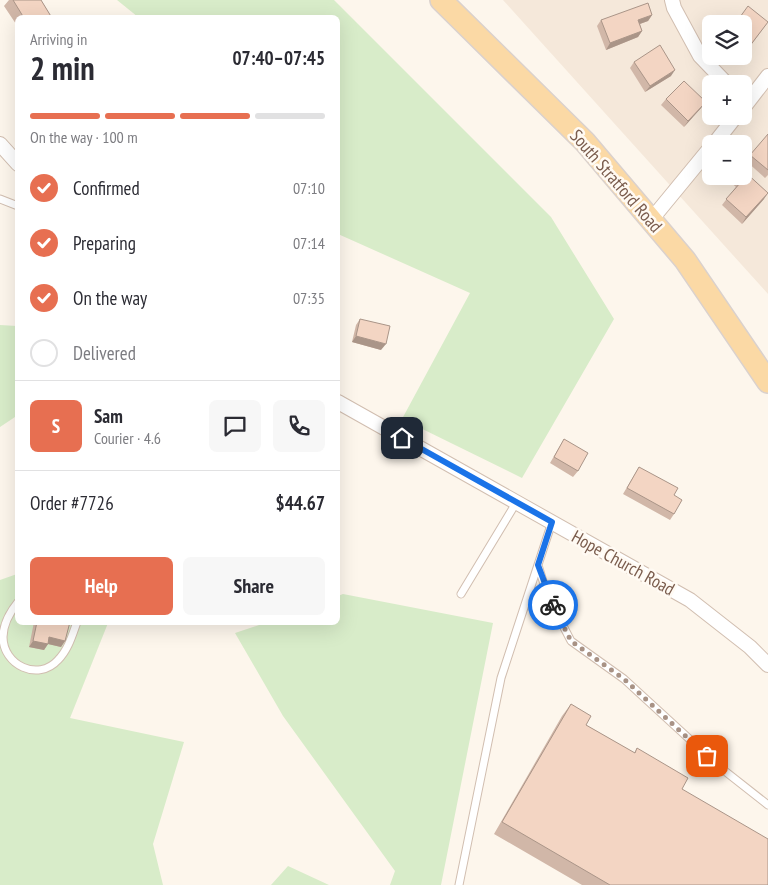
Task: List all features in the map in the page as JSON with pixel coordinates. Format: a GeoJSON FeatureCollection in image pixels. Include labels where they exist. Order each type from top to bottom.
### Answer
{"type":"FeatureCollection","features":[{"type":"Feature","properties":{"kind":"main road","name":"South Stratford Road"},"geometry":{"type":"LineString","coordinates":[[441,0],[585,142],[685,260],[768,382]]}},
{"type":"Feature","properties":{"kind":"street"},"geometry":{"type":"LineString","coordinates":[[672,0],[674,8],[700,56],[718,75]]}},
{"type":"Feature","properties":{"kind":"street"},"geometry":{"type":"LineString","coordinates":[[752,95],[768,76]]}},
{"type":"Feature","properties":{"kind":"street"},"geometry":{"type":"LineString","coordinates":[[721,135],[729,125]]}},
{"type":"Feature","properties":{"kind":"street"},"geometry":{"type":"LineString","coordinates":[[0,144],[15,161]]}},
{"type":"Feature","properties":{"kind":"street"},"geometry":{"type":"LineString","coordinates":[[651,220],[702,158]]}},
{"type":"Feature","properties":{"kind":"street","name":"Hope Church Road"},"geometry":{"type":"LineString","coordinates":[[340,403],[690,600],[750,647],[768,666]]}},
{"type":"Feature","properties":{"kind":"lane"},"geometry":{"type":"LineString","coordinates":[[0,199],[15,205]]}},
{"type":"Feature","properties":{"kind":"lane"},"geometry":{"type":"LineString","coordinates":[[461,594],[516,503]]}},
{"type":"Feature","properties":{"kind":"lane"},"geometry":{"type":"LineString","coordinates":[[459,885],[501,678],[552,522]]}},
{"type":"Feature","properties":{"kind":"lane"},"geometry":{"type":"LineString","coordinates":[[538,565],[548,597],[571,641],[624,679],[720,768],[768,805]]}},
{"type":"Feature","properties":{"kind":"lane"},"geometry":{"type":"LineString","coordinates":[[15,606],[7,616],[3,638],[8,657],[23,668],[43,670],[57,662],[68,647],[76,625]]}},
{"type":"Feature","properties":{"kind":"shaded area"},"geometry":{"type":"Polygon","coordinates":[[[503,0],[768,0],[768,294],[503,0]]]}},
{"type":"Feature","properties":{"kind":"green space"},"geometry":{"type":"Polygon","coordinates":[[[117,0],[334,0],[551,217],[614,319],[522,478],[402,419],[470,293],[340,235],[340,15],[136,15],[117,0]]]}},
{"type":"Feature","properties":{"kind":"green space"},"geometry":{"type":"Polygon","coordinates":[[[0,325],[15,326],[15,417],[0,427],[0,325]]]}},
{"type":"Feature","properties":{"kind":"green space"},"geometry":{"type":"Polygon","coordinates":[[[15,575],[15,625],[107,625],[70,718],[184,742],[153,844],[163,885],[0,885],[0,580],[15,575]]]}},
{"type":"Feature","properties":{"kind":"green space"},"geometry":{"type":"Polygon","coordinates":[[[343,594],[493,623],[441,885],[390,885],[395,871],[283,716],[235,633],[259,625],[340,625],[340,595],[343,594]]]}},
{"type":"Feature","properties":{"kind":"green space"},"geometry":{"type":"Polygon","coordinates":[[[288,866],[329,885],[271,885],[288,866]]]}},
{"type":"Feature","properties":{"kind":"building"},"geometry":{"type":"Polygon","coordinates":[[[13,0],[41,0],[50,15],[22,15],[13,0]]]}},
{"type":"Feature","properties":{"kind":"building"},"geometry":{"type":"Polygon","coordinates":[[[648,3],[652,15],[638,20],[642,31],[610,43],[601,20],[648,3]]]}},
{"type":"Feature","properties":{"kind":"building"},"geometry":{"type":"Polygon","coordinates":[[[748,6],[768,22],[752,43],[752,15],[742,15],[748,6]]]}},
{"type":"Feature","properties":{"kind":"building"},"geometry":{"type":"Polygon","coordinates":[[[660,45],[675,70],[650,86],[634,62],[660,45]]]}},
{"type":"Feature","properties":{"kind":"building"},"geometry":{"type":"Polygon","coordinates":[[[684,81],[702,98],[702,106],[688,121],[666,99],[684,81]]]}},
{"type":"Feature","properties":{"kind":"building"},"geometry":{"type":"Polygon","coordinates":[[[768,134],[768,170],[752,157],[752,153],[768,134]]]}},
{"type":"Feature","properties":{"kind":"building"},"geometry":{"type":"Polygon","coordinates":[[[752,178],[768,193],[746,217],[726,199],[738,185],[752,185],[752,178]]]}},
{"type":"Feature","properties":{"kind":"building"},"geometry":{"type":"Polygon","coordinates":[[[360,319],[390,326],[386,344],[356,336],[360,319]]]}},
{"type":"Feature","properties":{"kind":"building"},"geometry":{"type":"Polygon","coordinates":[[[564,439],[588,453],[578,471],[554,457],[564,439]]]}},
{"type":"Feature","properties":{"kind":"building"},"geometry":{"type":"Polygon","coordinates":[[[639,467],[678,488],[674,495],[682,500],[674,514],[627,488],[639,467]]]}},
{"type":"Feature","properties":{"kind":"building"},"geometry":{"type":"Polygon","coordinates":[[[36,625],[69,625],[65,641],[49,637],[48,644],[33,641],[36,625]]]}},
{"type":"Feature","properties":{"kind":"building"},"geometry":{"type":"Polygon","coordinates":[[[571,704],[591,716],[586,725],[635,753],[637,748],[688,778],[682,789],[768,839],[768,885],[610,885],[502,822],[571,704]]]}},
{"type":"Feature","properties":{"kind":"way so far"},"geometry":{"type":"LineString","coordinates":[[553,605],[571,641],[624,679],[707,756]]}},
{"type":"Feature","properties":{"kind":"route"},"geometry":{"type":"LineString","coordinates":[[402,438],[552,522],[538,565],[548,597],[553,605]]}}]}
